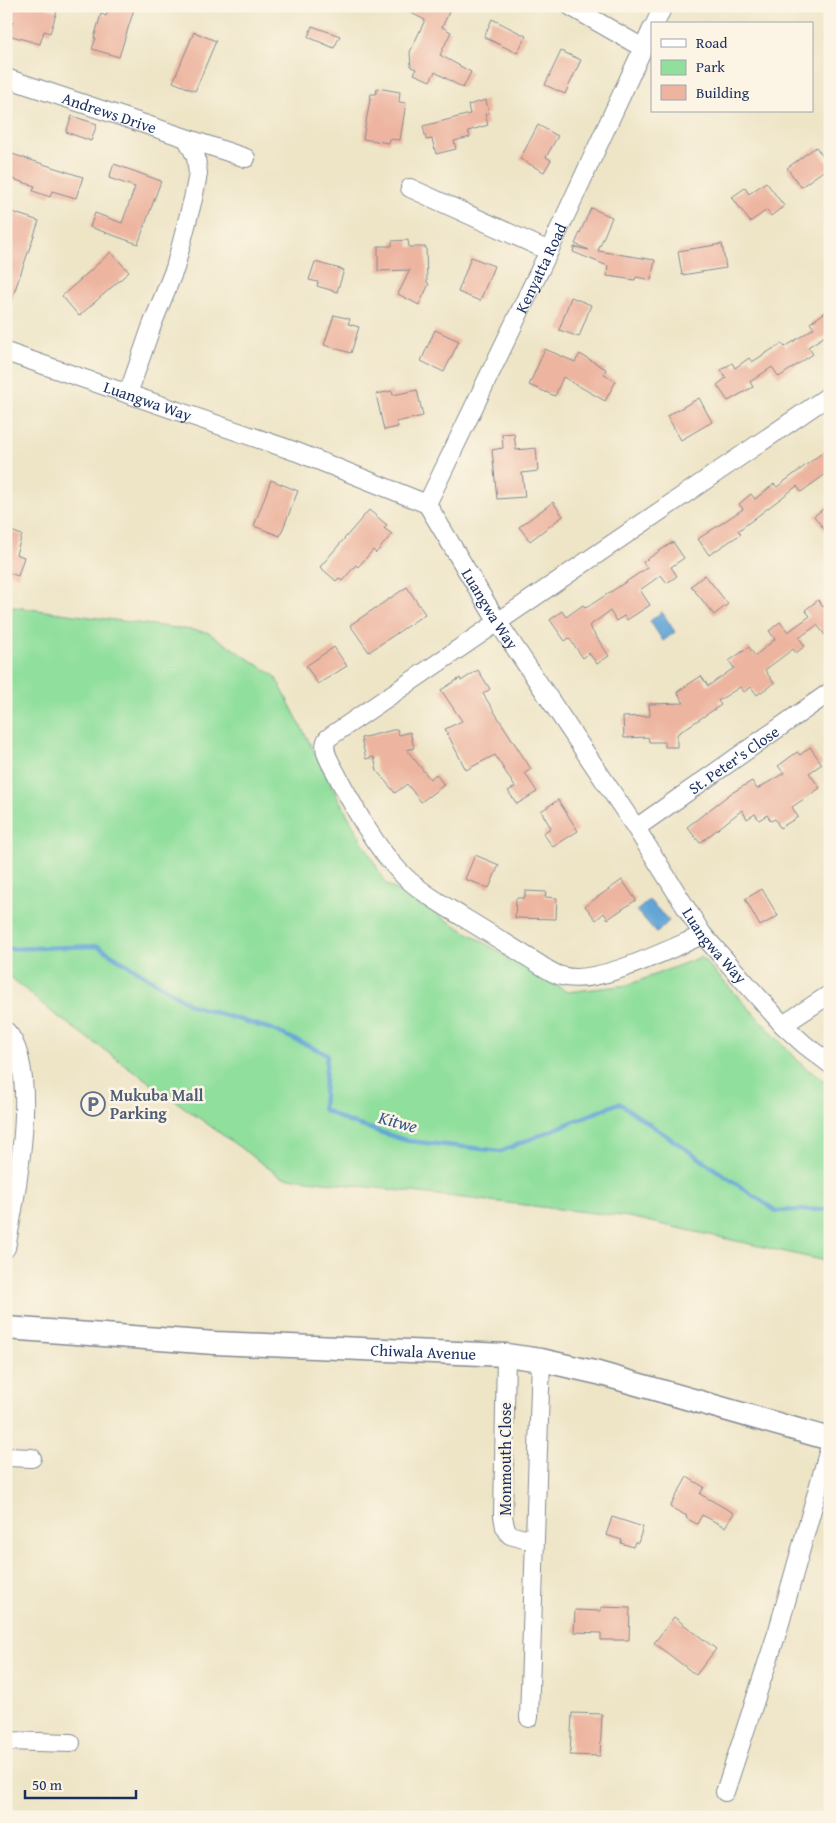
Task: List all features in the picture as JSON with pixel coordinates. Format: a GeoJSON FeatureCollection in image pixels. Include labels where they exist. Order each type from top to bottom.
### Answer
{"type":"FeatureCollection","features":[{"type":"Feature","properties":{"kind":"main road","name":"Chiwala Avenue"},"geometry":{"type":"LineString","coordinates":[[6,1328],[215,1343],[506,1355],[541,1360],[598,1373],[830,1439]]}},
{"type":"Feature","properties":{"kind":"street"},"geometry":{"type":"LineString","coordinates":[[570,6],[643,48]]}},
{"type":"Feature","properties":{"kind":"street"},"geometry":{"type":"LineString","coordinates":[[655,22],[663,6]]}},
{"type":"Feature","properties":{"kind":"street","name":"Kenyatta Road"},"geometry":{"type":"LineString","coordinates":[[428,504],[549,251],[651,30]]}},
{"type":"Feature","properties":{"kind":"street","name":"Andrews Drive"},"geometry":{"type":"LineString","coordinates":[[6,78],[246,158]]}},
{"type":"Feature","properties":{"kind":"street"},"geometry":{"type":"LineString","coordinates":[[128,394],[152,325],[175,268],[198,174],[196,157],[188,139]]}},
{"type":"Feature","properties":{"kind":"street"},"geometry":{"type":"LineString","coordinates":[[410,188],[549,251]]}},
{"type":"Feature","properties":{"kind":"street","name":"Luangwa Way"},"geometry":{"type":"LineString","coordinates":[[6,352],[297,452],[428,504],[497,621],[636,828],[703,935],[783,1025],[830,1064]]}},
{"type":"Feature","properties":{"kind":"street"},"geometry":{"type":"LineString","coordinates":[[703,935],[596,976],[581,978],[563,977],[545,968],[432,898],[401,873],[386,857],[349,797],[326,753],[325,741],[497,621],[830,395]]}},
{"type":"Feature","properties":{"kind":"street","name":"St. Peter's Close"},"geometry":{"type":"LineString","coordinates":[[636,828],[830,692]]}},
{"type":"Feature","properties":{"kind":"street"},"geometry":{"type":"LineString","coordinates":[[783,1025],[830,994]]}},
{"type":"Feature","properties":{"kind":"street"},"geometry":{"type":"LineString","coordinates":[[6,1031],[11,1036],[22,1064],[24,1117],[19,1170],[6,1248]]}},
{"type":"Feature","properties":{"kind":"street","name":"Monmouth Close"},"geometry":{"type":"LineString","coordinates":[[506,1355],[503,1516],[505,1527],[510,1535],[524,1539],[535,1536]]}},
{"type":"Feature","properties":{"kind":"street"},"geometry":{"type":"LineString","coordinates":[[529,1718],[541,1360]]}},
{"type":"Feature","properties":{"kind":"street"},"geometry":{"type":"LineString","coordinates":[[726,1792],[778,1630],[830,1446]]}},
{"type":"Feature","properties":{"kind":"street"},"geometry":{"type":"LineString","coordinates":[[6,1457],[32,1458]]}},
{"type":"Feature","properties":{"kind":"street"},"geometry":{"type":"LineString","coordinates":[[6,1741],[71,1743]]}},
{"type":"Feature","properties":{"kind":"green space"},"geometry":{"type":"Polygon","coordinates":[[[6,606],[207,632],[275,676],[336,794],[386,884],[567,992],[628,985],[701,957],[804,1067],[830,1084],[830,1262],[629,1217],[281,1177],[53,1013],[6,973],[6,606]]]}},
{"type":"Feature","properties":{"kind":"water"},"geometry":{"type":"Polygon","coordinates":[[[662,612],[675,632],[663,641],[650,621],[662,612]]]}},
{"type":"Feature","properties":{"kind":"water"},"geometry":{"type":"Polygon","coordinates":[[[649,900],[669,921],[657,933],[637,911],[649,900]]]}},
{"type":"Feature","properties":{"kind":"building"},"geometry":{"type":"Polygon","coordinates":[[[11,6],[41,6],[57,11],[50,33],[44,31],[40,44],[8,35],[13,21],[7,19],[11,6]]]}},
{"type":"Feature","properties":{"kind":"building"},"geometry":{"type":"Polygon","coordinates":[[[109,6],[135,6],[119,57],[92,49],[101,14],[106,16],[109,6]]]}},
{"type":"Feature","properties":{"kind":"building"},"geometry":{"type":"Polygon","coordinates":[[[397,6],[452,6],[442,27],[451,32],[440,55],[471,72],[463,88],[435,72],[430,81],[414,74],[416,69],[411,67],[410,52],[425,20],[397,6]]]}},
{"type":"Feature","properties":{"kind":"building"},"geometry":{"type":"Polygon","coordinates":[[[492,19],[526,36],[517,53],[484,37],[492,19]]]}},
{"type":"Feature","properties":{"kind":"building"},"geometry":{"type":"Polygon","coordinates":[[[312,26],[340,36],[334,48],[308,37],[312,26]]]}},
{"type":"Feature","properties":{"kind":"building"},"geometry":{"type":"Polygon","coordinates":[[[194,32],[216,41],[195,91],[173,82],[194,32]]]}},
{"type":"Feature","properties":{"kind":"building"},"geometry":{"type":"Polygon","coordinates":[[[561,51],[581,60],[565,94],[545,85],[561,51]]]}},
{"type":"Feature","properties":{"kind":"building"},"geometry":{"type":"Polygon","coordinates":[[[377,88],[400,92],[399,102],[406,103],[400,140],[390,139],[389,143],[363,139],[371,94],[376,94],[377,88]]]}},
{"type":"Feature","properties":{"kind":"building"},"geometry":{"type":"Polygon","coordinates":[[[486,100],[489,113],[485,114],[488,125],[468,131],[470,137],[454,141],[456,149],[436,154],[432,139],[426,140],[423,126],[470,114],[468,105],[486,100]]]}},
{"type":"Feature","properties":{"kind":"building"},"geometry":{"type":"Polygon","coordinates":[[[72,116],[97,124],[91,141],[66,132],[72,116]]]}},
{"type":"Feature","properties":{"kind":"building"},"geometry":{"type":"Polygon","coordinates":[[[538,125],[558,136],[546,157],[551,160],[544,172],[520,159],[538,125]]]}},
{"type":"Feature","properties":{"kind":"building"},"geometry":{"type":"Polygon","coordinates":[[[816,147],[830,166],[801,187],[787,168],[816,147]]]}},
{"type":"Feature","properties":{"kind":"building"},"geometry":{"type":"Polygon","coordinates":[[[6,152],[83,177],[76,198],[52,191],[50,197],[33,191],[35,186],[6,177],[6,152]]]}},
{"type":"Feature","properties":{"kind":"building"},"geometry":{"type":"Polygon","coordinates":[[[114,164],[161,181],[138,244],[90,227],[95,213],[122,223],[135,187],[109,178],[114,164]]]}},
{"type":"Feature","properties":{"kind":"building"},"geometry":{"type":"Polygon","coordinates":[[[766,182],[784,206],[771,216],[767,210],[750,222],[732,197],[745,188],[749,194],[766,182]]]}},
{"type":"Feature","properties":{"kind":"building"},"geometry":{"type":"Polygon","coordinates":[[[591,208],[612,217],[598,251],[655,260],[651,280],[636,277],[635,280],[607,276],[608,266],[573,252],[574,247],[589,250],[575,244],[591,208]]]}},
{"type":"Feature","properties":{"kind":"building"},"geometry":{"type":"Polygon","coordinates":[[[12,212],[39,221],[8,310],[6,310],[6,230],[12,212]]]}},
{"type":"Feature","properties":{"kind":"building"},"geometry":{"type":"Polygon","coordinates":[[[408,240],[409,247],[426,247],[427,282],[429,284],[419,305],[398,294],[410,270],[378,271],[378,246],[392,246],[392,241],[408,240]]]}},
{"type":"Feature","properties":{"kind":"building"},"geometry":{"type":"Polygon","coordinates":[[[722,244],[726,268],[682,275],[678,251],[722,244]]]}},
{"type":"Feature","properties":{"kind":"building"},"geometry":{"type":"Polygon","coordinates":[[[111,252],[129,272],[79,316],[62,296],[111,252]]]}},
{"type":"Feature","properties":{"kind":"building"},"geometry":{"type":"Polygon","coordinates":[[[471,257],[494,266],[480,301],[458,292],[471,257]]]}},
{"type":"Feature","properties":{"kind":"building"},"geometry":{"type":"Polygon","coordinates":[[[315,262],[344,270],[337,292],[317,286],[318,282],[309,280],[315,262]]]}},
{"type":"Feature","properties":{"kind":"building"},"geometry":{"type":"Polygon","coordinates":[[[571,297],[591,305],[579,337],[559,330],[571,297]]]}},
{"type":"Feature","properties":{"kind":"building"},"geometry":{"type":"Polygon","coordinates":[[[830,309],[830,333],[808,347],[813,354],[779,377],[772,367],[750,382],[753,387],[728,401],[717,385],[726,378],[721,370],[732,363],[735,368],[749,358],[752,362],[782,343],[785,347],[814,328],[810,323],[830,309]]]}},
{"type":"Feature","properties":{"kind":"building"},"geometry":{"type":"Polygon","coordinates":[[[334,315],[350,319],[348,324],[359,327],[351,353],[324,345],[334,315]]]}},
{"type":"Feature","properties":{"kind":"building"},"geometry":{"type":"Polygon","coordinates":[[[435,330],[459,341],[444,372],[421,361],[435,330]]]}},
{"type":"Feature","properties":{"kind":"building"},"geometry":{"type":"Polygon","coordinates":[[[545,349],[575,362],[580,354],[606,369],[604,374],[616,381],[605,401],[563,377],[555,396],[529,385],[545,349]]]}},
{"type":"Feature","properties":{"kind":"building"},"geometry":{"type":"Polygon","coordinates":[[[417,390],[423,416],[396,422],[398,427],[384,430],[376,394],[392,391],[393,395],[417,390]]]}},
{"type":"Feature","properties":{"kind":"building"},"geometry":{"type":"Polygon","coordinates":[[[699,398],[712,422],[681,440],[667,416],[699,398]]]}},
{"type":"Feature","properties":{"kind":"building"},"geometry":{"type":"Polygon","coordinates":[[[514,433],[516,450],[536,448],[538,471],[522,473],[525,497],[497,499],[492,450],[503,448],[502,434],[514,433]]]}},
{"type":"Feature","properties":{"kind":"building"},"geometry":{"type":"Polygon","coordinates":[[[830,447],[830,471],[801,492],[797,486],[738,531],[741,534],[709,555],[698,539],[743,509],[739,504],[751,494],[755,499],[774,484],[777,487],[830,447]]]}},
{"type":"Feature","properties":{"kind":"building"},"geometry":{"type":"Polygon","coordinates":[[[271,480],[298,491],[280,536],[254,526],[271,480]]]}},
{"type":"Feature","properties":{"kind":"building"},"geometry":{"type":"Polygon","coordinates":[[[553,502],[563,516],[530,541],[519,527],[553,502]]]}},
{"type":"Feature","properties":{"kind":"building"},"geometry":{"type":"Polygon","coordinates":[[[830,504],[830,537],[814,516],[830,504]]]}},
{"type":"Feature","properties":{"kind":"building"},"geometry":{"type":"Polygon","coordinates":[[[369,510],[387,525],[384,528],[392,534],[376,553],[373,550],[342,581],[339,578],[336,581],[320,567],[369,510]]]}},
{"type":"Feature","properties":{"kind":"building"},"geometry":{"type":"Polygon","coordinates":[[[11,531],[22,535],[16,554],[24,557],[18,576],[10,573],[6,576],[6,544],[11,531]]]}},
{"type":"Feature","properties":{"kind":"building"},"geometry":{"type":"Polygon","coordinates":[[[673,542],[684,558],[671,567],[677,576],[667,583],[661,575],[640,590],[650,605],[627,620],[624,616],[616,621],[610,611],[589,626],[609,656],[597,664],[589,653],[583,658],[569,638],[565,641],[550,620],[562,611],[566,617],[583,605],[586,608],[647,568],[643,562],[673,542]]]}},
{"type":"Feature","properties":{"kind":"building"},"geometry":{"type":"Polygon","coordinates":[[[705,575],[728,604],[714,615],[691,586],[705,575]]]}},
{"type":"Feature","properties":{"kind":"building"},"geometry":{"type":"Polygon","coordinates":[[[407,587],[425,614],[369,652],[350,625],[407,587]]]}},
{"type":"Feature","properties":{"kind":"building"},"geometry":{"type":"Polygon","coordinates":[[[818,600],[823,607],[830,602],[830,641],[817,625],[799,638],[805,646],[796,653],[793,649],[765,670],[774,683],[757,695],[751,687],[744,692],[740,687],[718,701],[721,705],[677,734],[677,747],[665,747],[665,742],[649,742],[648,737],[624,738],[623,717],[650,716],[649,704],[684,703],[677,692],[701,676],[708,686],[734,668],[729,661],[749,647],[755,656],[775,639],[769,631],[780,622],[788,632],[810,616],[805,610],[818,600]]]}},
{"type":"Feature","properties":{"kind":"building"},"geometry":{"type":"Polygon","coordinates":[[[334,647],[347,666],[318,684],[306,666],[334,647]]]}},
{"type":"Feature","properties":{"kind":"building"},"geometry":{"type":"Polygon","coordinates":[[[478,670],[490,689],[483,694],[531,769],[525,773],[537,792],[517,804],[508,791],[515,787],[495,755],[466,770],[445,729],[462,721],[441,690],[460,678],[461,681],[478,670]]]}},
{"type":"Feature","properties":{"kind":"building"},"geometry":{"type":"Polygon","coordinates":[[[397,729],[399,735],[410,732],[414,748],[407,750],[430,779],[436,774],[444,785],[421,802],[407,784],[395,793],[377,771],[374,757],[366,759],[361,738],[397,729]]]}},
{"type":"Feature","properties":{"kind":"building"},"geometry":{"type":"Polygon","coordinates":[[[810,747],[822,764],[809,773],[820,788],[792,807],[798,817],[780,828],[775,819],[771,821],[767,815],[759,820],[755,814],[747,819],[742,810],[700,843],[687,827],[730,794],[752,781],[757,789],[784,773],[778,766],[797,752],[800,755],[810,747]]]}},
{"type":"Feature","properties":{"kind":"building"},"geometry":{"type":"Polygon","coordinates":[[[558,800],[578,831],[553,847],[543,833],[551,828],[541,811],[558,800]]]}},
{"type":"Feature","properties":{"kind":"building"},"geometry":{"type":"Polygon","coordinates":[[[475,855],[499,865],[489,888],[465,879],[475,855]]]}},
{"type":"Feature","properties":{"kind":"building"},"geometry":{"type":"Polygon","coordinates":[[[622,880],[636,900],[608,919],[604,913],[596,920],[585,906],[622,880]]]}},
{"type":"Feature","properties":{"kind":"building"},"geometry":{"type":"Polygon","coordinates":[[[762,889],[778,916],[760,926],[745,899],[762,889]]]}},
{"type":"Feature","properties":{"kind":"building"},"geometry":{"type":"Polygon","coordinates":[[[525,891],[546,892],[545,897],[557,898],[556,919],[515,918],[516,898],[525,898],[525,891]]]}},
{"type":"Feature","properties":{"kind":"building"},"geometry":{"type":"Polygon","coordinates":[[[687,1477],[704,1487],[700,1494],[734,1513],[725,1527],[702,1515],[697,1524],[670,1507],[687,1477]]]}},
{"type":"Feature","properties":{"kind":"building"},"geometry":{"type":"Polygon","coordinates":[[[612,1517],[643,1527],[638,1543],[635,1542],[633,1547],[621,1543],[622,1540],[606,1535],[612,1517]]]}},
{"type":"Feature","properties":{"kind":"building"},"geometry":{"type":"Polygon","coordinates":[[[601,1607],[630,1608],[629,1640],[601,1640],[601,1633],[574,1632],[575,1610],[601,1611],[601,1607]]]}},
{"type":"Feature","properties":{"kind":"building"},"geometry":{"type":"Polygon","coordinates":[[[674,1617],[716,1649],[696,1675],[654,1643],[674,1617]]]}},
{"type":"Feature","properties":{"kind":"building"},"geometry":{"type":"Polygon","coordinates":[[[572,1713],[602,1714],[600,1756],[570,1755],[572,1713]]]}},
{"type":"Feature","properties":{"kind":"waterway","name":"Kitwe"},"geometry":{"type":"LineString","coordinates":[[6,949],[98,946],[193,1006],[271,1029],[327,1054],[323,1109],[346,1121],[408,1141],[501,1151],[619,1103],[776,1211],[830,1209]]}},
{"type":"Feature","properties":{"kind":"place","name":"Mukuba Mall Parking"},"geometry":{"type":"Point","coordinates":[93,1104]}}]}
